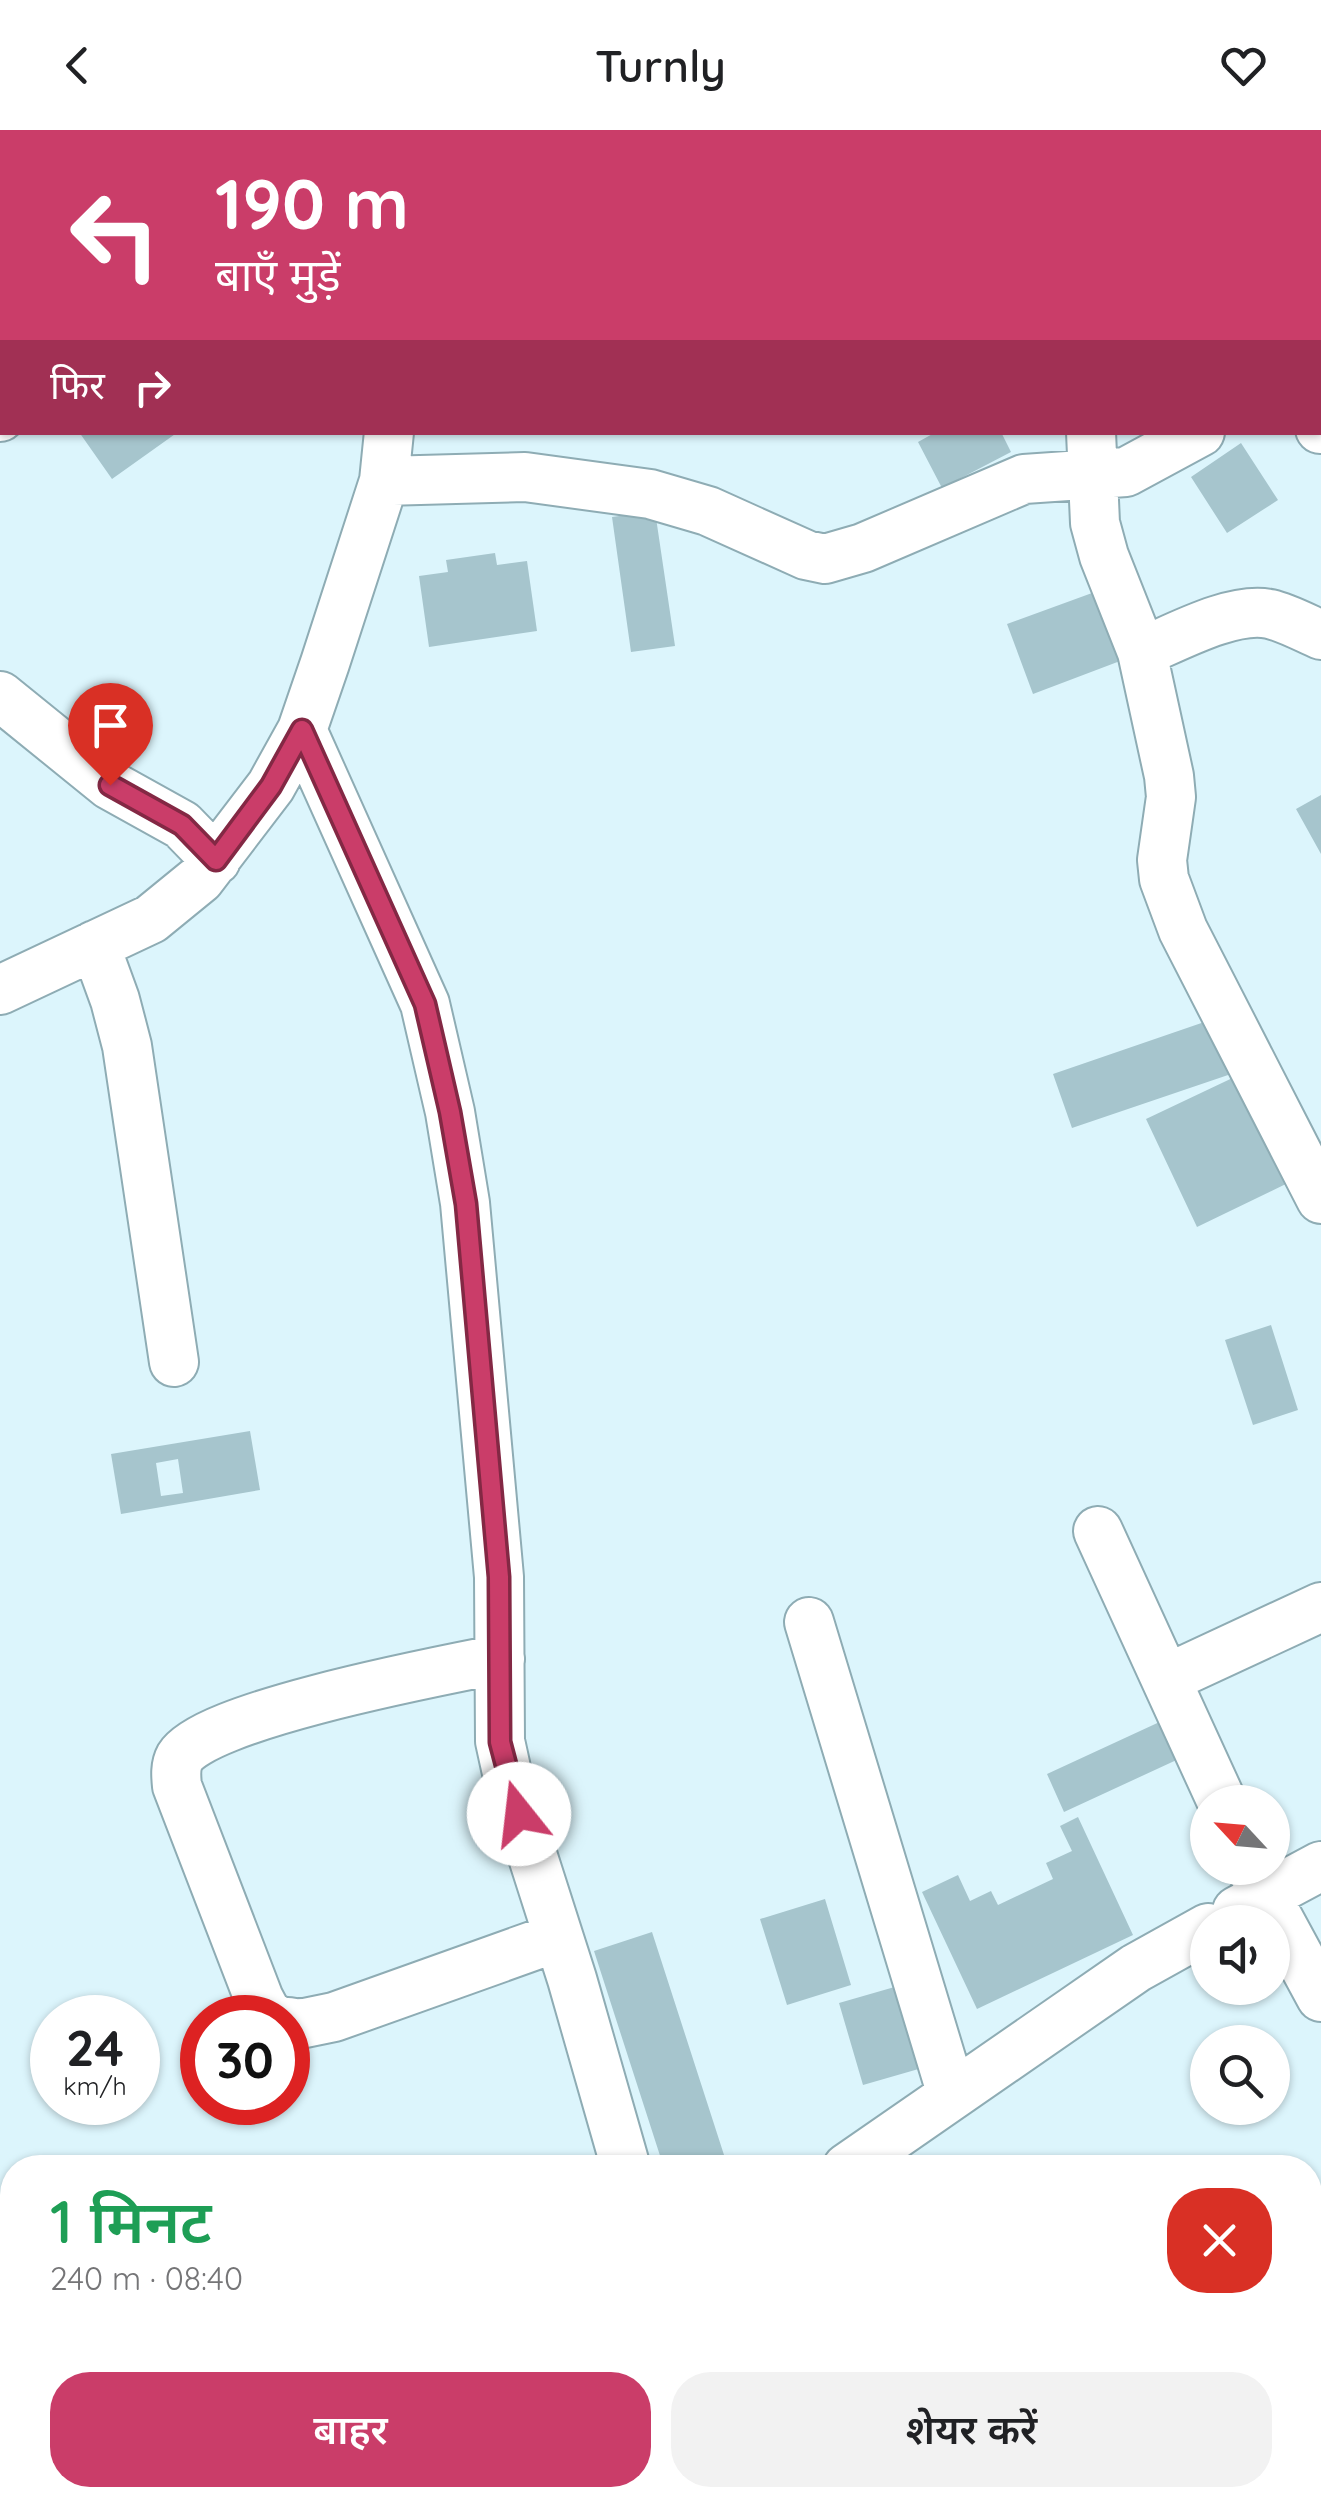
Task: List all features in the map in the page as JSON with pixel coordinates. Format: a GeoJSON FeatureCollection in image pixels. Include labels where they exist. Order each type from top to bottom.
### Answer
{"type":"FeatureCollection","features":[{"type":"Feature","properties":{"kind":"street"},"geometry":{"type":"LineString","coordinates":[[0,990],[151,919],[200,878],[271,786],[302,730],[384,482],[389,435]]}},
{"type":"Feature","properties":{"kind":"street"},"geometry":{"type":"LineString","coordinates":[[384,482],[526,478],[650,494],[708,512],[806,555],[825,559],[863,548],[1024,478],[1092,454],[1126,472],[1194,435]]}},
{"type":"Feature","properties":{"kind":"street"},"geometry":{"type":"LineString","coordinates":[[1092,454],[1095,523],[1142,652],[1169,776],[1164,878],[1183,930],[1321,1199]]}},
{"type":"Feature","properties":{"kind":"street"},"geometry":{"type":"LineString","coordinates":[[1142,652],[1248,613],[1269,614],[1321,635]]}},
{"type":"Feature","properties":{"kind":"street"},"geometry":{"type":"LineString","coordinates":[[0,696],[110,785],[182,825],[216,860]]}},
{"type":"Feature","properties":{"kind":"street"},"geometry":{"type":"LineString","coordinates":[[302,730],[425,1004],[450,1112],[466,1204],[499,1577],[500,1742],[622,2155]]}},
{"type":"Feature","properties":{"kind":"street"},"geometry":{"type":"LineString","coordinates":[[95,945],[127,1046],[174,1362]]}},
{"type":"Feature","properties":{"kind":"street"},"geometry":{"type":"LineString","coordinates":[[1098,1531],[1214,1785]]}},
{"type":"Feature","properties":{"kind":"street"},"geometry":{"type":"LineString","coordinates":[[1166,1679],[1321,1607]]}},
{"type":"Feature","properties":{"kind":"street"},"geometry":{"type":"LineString","coordinates":[[809,1622],[952,2095]]}},
{"type":"Feature","properties":{"kind":"street"},"geometry":{"type":"LineString","coordinates":[[257,1995],[176,1786],[181,1754],[196,1742],[247,1722],[355,1688],[500,1659]]}},
{"type":"Feature","properties":{"kind":"street"},"geometry":{"type":"LineString","coordinates":[[1290,1874],[1321,1866]]}},
{"type":"Feature","properties":{"kind":"street"},"geometry":{"type":"LineString","coordinates":[[1234,1905],[1255,1885]]}},
{"type":"Feature","properties":{"kind":"street"},"geometry":{"type":"LineString","coordinates":[[1260,1885],[1321,1997]]}},
{"type":"Feature","properties":{"kind":"street"},"geometry":{"type":"LineString","coordinates":[[310,2022],[334,2017],[558,1936]]}},
{"type":"Feature","properties":{"kind":"street"},"geometry":{"type":"LineString","coordinates":[[867,2155],[1136,1968],[1190,1938]]}},
{"type":"Feature","properties":{"kind":"building"},"geometry":{"type":"Polygon","coordinates":[[[81,435],[174,435],[112,479],[81,435]]]}},
{"type":"Feature","properties":{"kind":"building"},"geometry":{"type":"Polygon","coordinates":[[[931,435],[1002,435],[1011,452],[942,488],[918,442],[931,435]]]}},
{"type":"Feature","properties":{"kind":"building"},"geometry":{"type":"Polygon","coordinates":[[[1241,443],[1278,500],[1227,533],[1191,477],[1241,443]]]}},
{"type":"Feature","properties":{"kind":"building"},"geometry":{"type":"Polygon","coordinates":[[[655,511],[675,646],[631,652],[612,517],[655,511]]]}},
{"type":"Feature","properties":{"kind":"building"},"geometry":{"type":"Polygon","coordinates":[[[495,553],[497,565],[527,561],[537,631],[429,647],[419,576],[448,572],[446,560],[495,553]]]}},
{"type":"Feature","properties":{"kind":"building"},"geometry":{"type":"Polygon","coordinates":[[[1103,589],[1128,658],[1033,694],[1007,624],[1103,589]]]}},
{"type":"Feature","properties":{"kind":"building"},"geometry":{"type":"Polygon","coordinates":[[[1321,795],[1321,854],[1296,809],[1321,795]]]}},
{"type":"Feature","properties":{"kind":"building"},"geometry":{"type":"Polygon","coordinates":[[[1216,1018],[1234,1073],[1072,1128],[1053,1074],[1216,1018]]]}},
{"type":"Feature","properties":{"kind":"building"},"geometry":{"type":"Polygon","coordinates":[[[1243,1073],[1294,1180],[1197,1227],[1146,1119],[1243,1073]]]}},
{"type":"Feature","properties":{"kind":"building"},"geometry":{"type":"Polygon","coordinates":[[[1271,1325],[1298,1410],[1253,1425],[1225,1340],[1271,1325]]]}},
{"type":"Feature","properties":{"kind":"building"},"geometry":{"type":"Polygon","coordinates":[[[250,1431],[260,1490],[121,1514],[111,1454],[250,1431]],[[178,1459],[156,1463],[161,1496],[183,1493],[178,1459]]]}},
{"type":"Feature","properties":{"kind":"building"},"geometry":{"type":"Polygon","coordinates":[[[1166,1719],[1183,1757],[1064,1812],[1047,1774],[1166,1719]]]}},
{"type":"Feature","properties":{"kind":"building"},"geometry":{"type":"Polygon","coordinates":[[[1078,1817],[1133,1935],[977,2009],[922,1892],[958,1875],[970,1901],[991,1891],[998,1905],[1053,1879],[1046,1863],[1072,1851],[1060,1826],[1078,1817]]]}},
{"type":"Feature","properties":{"kind":"building"},"geometry":{"type":"Polygon","coordinates":[[[825,1899],[851,1985],[787,2005],[760,1919],[825,1899]]]}},
{"type":"Feature","properties":{"kind":"building"},"geometry":{"type":"Polygon","coordinates":[[[652,1932],[724,2155],[660,2155],[594,1951],[652,1932]]]}},
{"type":"Feature","properties":{"kind":"building"},"geometry":{"type":"Polygon","coordinates":[[[898,1986],[922,2068],[863,2085],[839,2003],[898,1986]]]}},
{"type":"Feature","properties":{"kind":"route"},"geometry":{"type":"LineString","coordinates":[[110,785],[182,825],[216,860],[271,786],[302,730],[425,1004],[466,1204],[499,1577],[500,1742],[519,1814]]}}]}
